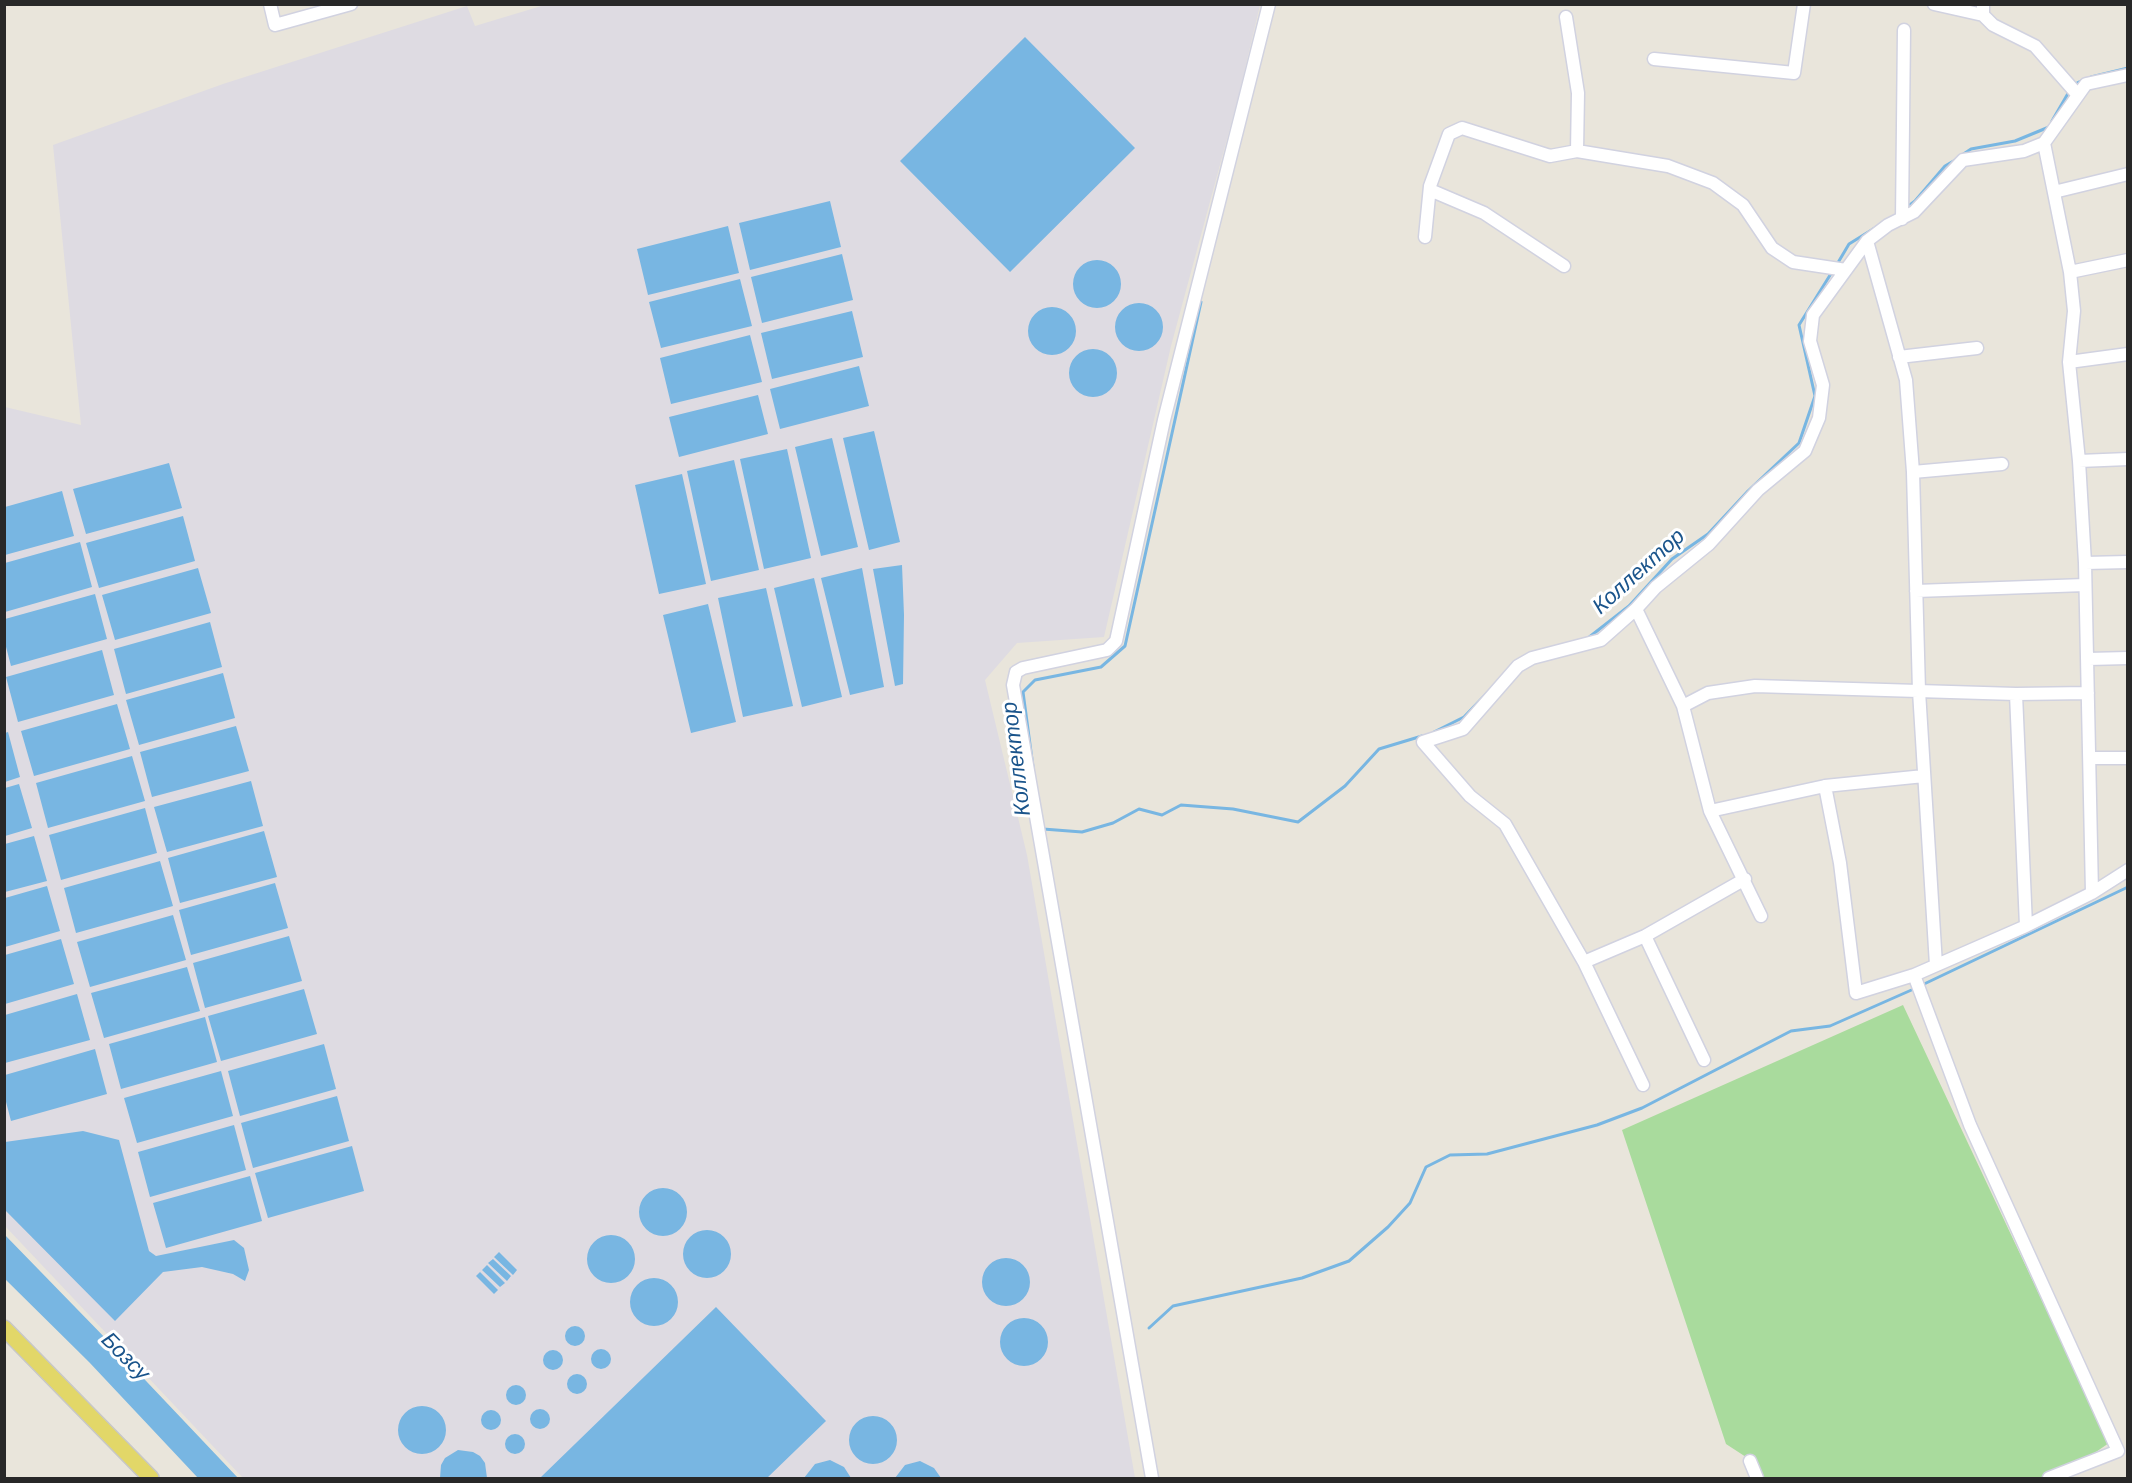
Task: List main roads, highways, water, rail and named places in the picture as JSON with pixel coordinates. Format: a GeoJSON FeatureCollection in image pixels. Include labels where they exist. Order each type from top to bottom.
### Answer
{"type":"FeatureCollection","features":[{"type":"Feature","properties":{"kind":"main road"},"geometry":{"type":"LineString","coordinates":[[4,1328],[151,1479]]}},
{"type":"Feature","properties":{"kind":"water"},"geometry":{"type":"Polygon","coordinates":[[[1025,37],[1135,148],[1010,272],[900,161],[1025,37]]]}},
{"type":"Feature","properties":{"kind":"water"},"geometry":{"type":"Polygon","coordinates":[[[830,201],[841,247],[750,270],[739,223],[830,201]]]}},
{"type":"Feature","properties":{"kind":"water"},"geometry":{"type":"Polygon","coordinates":[[[728,226],[739,273],[648,295],[637,249],[728,226]]]}},
{"type":"Feature","properties":{"kind":"water"},"geometry":{"type":"Polygon","coordinates":[[[842,254],[853,300],[762,323],[751,277],[842,254]]]}},
{"type":"Feature","properties":{"kind":"water"},"geometry":{"type":"Polygon","coordinates":[[[1092,260],[1102,260],[1114,267],[1121,279],[1121,289],[1114,301],[1102,308],[1092,308],[1077,297],[1073,289],[1073,279],[1084,264],[1092,260]]]}},
{"type":"Feature","properties":{"kind":"water"},"geometry":{"type":"Polygon","coordinates":[[[740,279],[752,326],[661,348],[649,302],[740,279]]]}},
{"type":"Feature","properties":{"kind":"water"},"geometry":{"type":"Polygon","coordinates":[[[1134,303],[1144,303],[1156,310],[1163,322],[1163,332],[1156,344],[1144,351],[1134,351],[1119,340],[1115,332],[1115,322],[1126,307],[1134,303]]]}},
{"type":"Feature","properties":{"kind":"water"},"geometry":{"type":"Polygon","coordinates":[[[1047,307],[1057,307],[1069,314],[1076,326],[1076,336],[1069,348],[1057,355],[1047,355],[1032,344],[1028,336],[1028,326],[1039,311],[1047,307]]]}},
{"type":"Feature","properties":{"kind":"water"},"geometry":{"type":"Polygon","coordinates":[[[852,311],[863,357],[772,379],[761,333],[852,311]]]}},
{"type":"Feature","properties":{"kind":"water"},"geometry":{"type":"Polygon","coordinates":[[[750,335],[762,382],[671,404],[660,358],[750,335]]]}},
{"type":"Feature","properties":{"kind":"water"},"geometry":{"type":"Polygon","coordinates":[[[1088,349],[1098,349],[1110,356],[1117,368],[1117,378],[1110,390],[1098,397],[1088,397],[1073,386],[1069,378],[1069,368],[1080,353],[1088,349]]]}},
{"type":"Feature","properties":{"kind":"water"},"geometry":{"type":"Polygon","coordinates":[[[859,366],[869,406],[780,429],[770,389],[859,366]]]}},
{"type":"Feature","properties":{"kind":"water"},"geometry":{"type":"Polygon","coordinates":[[[758,395],[768,434],[679,457],[669,417],[758,395]]]}},
{"type":"Feature","properties":{"kind":"water"},"geometry":{"type":"Polygon","coordinates":[[[874,431],[900,542],[869,550],[843,438],[874,431]]]}},
{"type":"Feature","properties":{"kind":"water"},"geometry":{"type":"Polygon","coordinates":[[[832,438],[858,547],[821,556],[795,447],[832,438]]]}},
{"type":"Feature","properties":{"kind":"water"},"geometry":{"type":"Polygon","coordinates":[[[787,449],[811,558],[764,569],[740,459],[787,449]]]}},
{"type":"Feature","properties":{"kind":"water"},"geometry":{"type":"Polygon","coordinates":[[[734,460],[759,570],[711,581],[687,471],[734,460]]]}},
{"type":"Feature","properties":{"kind":"water"},"geometry":{"type":"Polygon","coordinates":[[[169,463],[182,508],[86,534],[73,489],[169,463]]]}},
{"type":"Feature","properties":{"kind":"water"},"geometry":{"type":"Polygon","coordinates":[[[682,474],[706,584],[659,594],[635,485],[682,474]]]}},
{"type":"Feature","properties":{"kind":"water"},"geometry":{"type":"Polygon","coordinates":[[[62,491],[74,536],[5,555],[5,507],[62,491]]]}},
{"type":"Feature","properties":{"kind":"water"},"geometry":{"type":"Polygon","coordinates":[[[183,516],[195,561],[99,588],[86,543],[183,516]]]}},
{"type":"Feature","properties":{"kind":"water"},"geometry":{"type":"Polygon","coordinates":[[[80,542],[92,587],[5,612],[5,563],[80,542]]]}},
{"type":"Feature","properties":{"kind":"water"},"geometry":{"type":"Polygon","coordinates":[[[902,565],[903,684],[895,686],[873,569],[902,565]]]}},
{"type":"Feature","properties":{"kind":"water"},"geometry":{"type":"Polygon","coordinates":[[[198,568],[211,613],[115,640],[102,595],[198,568]]]}},
{"type":"Feature","properties":{"kind":"water"},"geometry":{"type":"Polygon","coordinates":[[[862,568],[884,687],[850,695],[821,578],[862,568]]]}},
{"type":"Feature","properties":{"kind":"water"},"geometry":{"type":"Polygon","coordinates":[[[814,578],[842,697],[802,707],[774,588],[814,578]]]}},
{"type":"Feature","properties":{"kind":"water"},"geometry":{"type":"Polygon","coordinates":[[[766,588],[793,706],[743,717],[718,598],[766,588]]]}},
{"type":"Feature","properties":{"kind":"water"},"geometry":{"type":"Polygon","coordinates":[[[95,594],[107,639],[11,666],[5,643],[5,619],[95,594]]]}},
{"type":"Feature","properties":{"kind":"water"},"geometry":{"type":"Polygon","coordinates":[[[708,604],[736,722],[691,733],[663,615],[708,604]]]}},
{"type":"Feature","properties":{"kind":"water"},"geometry":{"type":"Polygon","coordinates":[[[210,622],[222,667],[126,694],[114,649],[210,622]]]}},
{"type":"Feature","properties":{"kind":"water"},"geometry":{"type":"Polygon","coordinates":[[[102,650],[114,695],[18,722],[6,677],[102,650]]]}},
{"type":"Feature","properties":{"kind":"water"},"geometry":{"type":"Polygon","coordinates":[[[223,673],[235,718],[139,745],[126,700],[223,673]]]}},
{"type":"Feature","properties":{"kind":"water"},"geometry":{"type":"Polygon","coordinates":[[[117,704],[130,749],[34,776],[21,731],[117,704]]]}},
{"type":"Feature","properties":{"kind":"water"},"geometry":{"type":"Polygon","coordinates":[[[236,726],[249,771],[152,797],[140,752],[236,726]]]}},
{"type":"Feature","properties":{"kind":"water"},"geometry":{"type":"Polygon","coordinates":[[[8,732],[20,777],[5,782],[5,733],[8,732]]]}},
{"type":"Feature","properties":{"kind":"water"},"geometry":{"type":"Polygon","coordinates":[[[132,756],[145,801],[48,828],[36,783],[132,756]]]}},
{"type":"Feature","properties":{"kind":"water"},"geometry":{"type":"Polygon","coordinates":[[[251,781],[263,826],[167,852],[154,807],[251,781]]]}},
{"type":"Feature","properties":{"kind":"water"},"geometry":{"type":"Polygon","coordinates":[[[19,784],[32,828],[5,836],[5,788],[19,784]]]}},
{"type":"Feature","properties":{"kind":"water"},"geometry":{"type":"Polygon","coordinates":[[[145,808],[157,853],[61,880],[49,835],[145,808]]]}},
{"type":"Feature","properties":{"kind":"water"},"geometry":{"type":"Polygon","coordinates":[[[264,831],[277,877],[180,903],[168,858],[264,831]]]}},
{"type":"Feature","properties":{"kind":"water"},"geometry":{"type":"Polygon","coordinates":[[[34,836],[47,881],[5,892],[5,844],[34,836]]]}},
{"type":"Feature","properties":{"kind":"water"},"geometry":{"type":"Polygon","coordinates":[[[160,861],[173,906],[76,933],[64,888],[160,861]]]}},
{"type":"Feature","properties":{"kind":"water"},"geometry":{"type":"Polygon","coordinates":[[[275,883],[288,928],[191,955],[179,910],[275,883]]]}},
{"type":"Feature","properties":{"kind":"water"},"geometry":{"type":"Polygon","coordinates":[[[47,886],[60,931],[5,947],[5,898],[47,886]]]}},
{"type":"Feature","properties":{"kind":"water"},"geometry":{"type":"Polygon","coordinates":[[[173,915],[186,960],[90,987],[77,942],[173,915]]]}},
{"type":"Feature","properties":{"kind":"water"},"geometry":{"type":"Polygon","coordinates":[[[289,936],[302,981],[205,1008],[193,963],[289,936]]]}},
{"type":"Feature","properties":{"kind":"water"},"geometry":{"type":"Polygon","coordinates":[[[61,939],[74,984],[5,1004],[5,955],[61,939]]]}},
{"type":"Feature","properties":{"kind":"water"},"geometry":{"type":"Polygon","coordinates":[[[187,967],[200,1011],[104,1038],[91,993],[187,967]]]}},
{"type":"Feature","properties":{"kind":"water"},"geometry":{"type":"Polygon","coordinates":[[[304,989],[317,1034],[221,1061],[208,1016],[304,989]]]}},
{"type":"Feature","properties":{"kind":"water"},"geometry":{"type":"Polygon","coordinates":[[[77,994],[90,1040],[5,1063],[5,1015],[77,994]]]}},
{"type":"Feature","properties":{"kind":"water"},"geometry":{"type":"Polygon","coordinates":[[[205,1017],[217,1062],[121,1089],[109,1044],[205,1017]]]}},
{"type":"Feature","properties":{"kind":"water"},"geometry":{"type":"Polygon","coordinates":[[[324,1044],[336,1089],[240,1116],[228,1071],[324,1044]]]}},
{"type":"Feature","properties":{"kind":"water"},"geometry":{"type":"Polygon","coordinates":[[[95,1049],[107,1094],[11,1121],[5,1098],[5,1075],[95,1049]]]}},
{"type":"Feature","properties":{"kind":"water"},"geometry":{"type":"Polygon","coordinates":[[[221,1071],[233,1116],[137,1143],[124,1098],[221,1071]]]}},
{"type":"Feature","properties":{"kind":"water"},"geometry":{"type":"Polygon","coordinates":[[[337,1096],[349,1141],[253,1168],[241,1123],[337,1096]]]}},
{"type":"Feature","properties":{"kind":"water"},"geometry":{"type":"Polygon","coordinates":[[[234,1125],[246,1170],[150,1197],[138,1152],[234,1125]]]}},
{"type":"Feature","properties":{"kind":"water"},"geometry":{"type":"Polygon","coordinates":[[[83,1131],[119,1140],[149,1251],[156,1256],[234,1240],[244,1248],[249,1270],[245,1281],[233,1274],[202,1267],[163,1272],[115,1321],[5,1210],[5,1142],[83,1131]]]}},
{"type":"Feature","properties":{"kind":"water"},"geometry":{"type":"Polygon","coordinates":[[[352,1146],[364,1191],[268,1218],[255,1173],[352,1146]]]}},
{"type":"Feature","properties":{"kind":"water"},"geometry":{"type":"Polygon","coordinates":[[[250,1176],[262,1221],[166,1248],[153,1203],[250,1176]]]}},
{"type":"Feature","properties":{"kind":"water"},"geometry":{"type":"Polygon","coordinates":[[[658,1188],[668,1188],[680,1195],[687,1207],[687,1217],[680,1229],[668,1236],[658,1236],[643,1225],[639,1217],[639,1207],[650,1192],[658,1188]]]}},
{"type":"Feature","properties":{"kind":"water"},"geometry":{"type":"Polygon","coordinates":[[[702,1230],[712,1230],[724,1237],[731,1249],[731,1259],[724,1271],[712,1278],[702,1278],[687,1267],[683,1259],[683,1249],[694,1234],[702,1230]]]}},
{"type":"Feature","properties":{"kind":"water","name":"Бозсу"},"geometry":{"type":"Polygon","coordinates":[[[4,1234],[238,1478],[198,1478],[89,1362],[5,1279],[4,1234]]]}},
{"type":"Feature","properties":{"kind":"water"},"geometry":{"type":"Polygon","coordinates":[[[606,1235],[616,1235],[628,1242],[635,1254],[635,1264],[628,1276],[616,1283],[606,1283],[591,1272],[587,1264],[587,1254],[598,1239],[606,1235]]]}},
{"type":"Feature","properties":{"kind":"water"},"geometry":{"type":"Polygon","coordinates":[[[499,1252],[517,1270],[513,1275],[494,1257],[499,1252]]]}},
{"type":"Feature","properties":{"kind":"water"},"geometry":{"type":"Polygon","coordinates":[[[1001,1258],[1011,1258],[1023,1265],[1030,1277],[1030,1287],[1023,1299],[1011,1306],[1001,1306],[986,1295],[982,1287],[982,1277],[993,1262],[1001,1258]]]}},
{"type":"Feature","properties":{"kind":"water"},"geometry":{"type":"Polygon","coordinates":[[[493,1259],[511,1276],[507,1281],[488,1263],[493,1259]]]}},
{"type":"Feature","properties":{"kind":"water"},"geometry":{"type":"Polygon","coordinates":[[[487,1265],[505,1283],[500,1287],[482,1270],[487,1265]]]}},
{"type":"Feature","properties":{"kind":"water"},"geometry":{"type":"Polygon","coordinates":[[[480,1272],[498,1290],[494,1294],[476,1276],[480,1272]]]}},
{"type":"Feature","properties":{"kind":"water"},"geometry":{"type":"Polygon","coordinates":[[[649,1278],[659,1278],[671,1285],[678,1297],[678,1307],[671,1319],[659,1326],[649,1326],[634,1315],[630,1307],[630,1297],[641,1282],[649,1278]]]}},
{"type":"Feature","properties":{"kind":"water"},"geometry":{"type":"Polygon","coordinates":[[[716,1307],[826,1421],[767,1478],[540,1478],[716,1307]]]}},
{"type":"Feature","properties":{"kind":"water"},"geometry":{"type":"Polygon","coordinates":[[[1019,1318],[1029,1318],[1041,1325],[1048,1337],[1048,1347],[1041,1359],[1029,1366],[1019,1366],[1004,1355],[1000,1347],[1000,1337],[1011,1322],[1019,1318]]]}},
{"type":"Feature","properties":{"kind":"water"},"geometry":{"type":"Polygon","coordinates":[[[575,1326],[582,1329],[585,1336],[582,1343],[575,1346],[568,1343],[565,1336],[568,1329],[575,1326]]]}},
{"type":"Feature","properties":{"kind":"water"},"geometry":{"type":"Polygon","coordinates":[[[601,1349],[608,1352],[611,1359],[608,1366],[601,1369],[594,1366],[591,1359],[594,1352],[601,1349]]]}},
{"type":"Feature","properties":{"kind":"water"},"geometry":{"type":"Polygon","coordinates":[[[553,1350],[560,1353],[563,1360],[560,1367],[553,1370],[546,1367],[543,1360],[546,1353],[553,1350]]]}},
{"type":"Feature","properties":{"kind":"water"},"geometry":{"type":"Polygon","coordinates":[[[577,1374],[584,1377],[587,1384],[584,1391],[577,1394],[570,1391],[567,1384],[570,1377],[577,1374]]]}},
{"type":"Feature","properties":{"kind":"water"},"geometry":{"type":"Polygon","coordinates":[[[516,1385],[523,1388],[526,1395],[523,1402],[516,1405],[509,1402],[506,1395],[509,1388],[516,1385]]]}},
{"type":"Feature","properties":{"kind":"water"},"geometry":{"type":"Polygon","coordinates":[[[417,1406],[427,1406],[439,1413],[446,1425],[446,1435],[439,1447],[427,1454],[417,1454],[402,1443],[398,1435],[398,1425],[409,1410],[417,1406]]]}},
{"type":"Feature","properties":{"kind":"water"},"geometry":{"type":"Polygon","coordinates":[[[540,1409],[547,1412],[550,1419],[547,1426],[540,1429],[533,1426],[530,1419],[533,1412],[540,1409]]]}},
{"type":"Feature","properties":{"kind":"water"},"geometry":{"type":"Polygon","coordinates":[[[491,1410],[498,1413],[501,1420],[498,1427],[491,1430],[484,1427],[481,1420],[484,1413],[491,1410]]]}},
{"type":"Feature","properties":{"kind":"water"},"geometry":{"type":"Polygon","coordinates":[[[868,1416],[878,1416],[890,1423],[897,1435],[897,1445],[890,1457],[878,1464],[868,1464],[853,1453],[849,1445],[849,1435],[860,1420],[868,1416]]]}},
{"type":"Feature","properties":{"kind":"water"},"geometry":{"type":"Polygon","coordinates":[[[515,1434],[522,1437],[525,1444],[522,1451],[515,1454],[508,1451],[505,1444],[508,1437],[515,1434]]]}},
{"type":"Feature","properties":{"kind":"water"},"geometry":{"type":"Polygon","coordinates":[[[458,1450],[473,1452],[480,1456],[485,1463],[487,1478],[440,1478],[441,1465],[445,1458],[458,1450]]]}},
{"type":"Feature","properties":{"kind":"water"},"geometry":{"type":"Polygon","coordinates":[[[830,1460],[844,1467],[851,1478],[804,1478],[815,1464],[830,1460]]]}},
{"type":"Feature","properties":{"kind":"water"},"geometry":{"type":"Polygon","coordinates":[[[920,1461],[934,1468],[941,1478],[895,1478],[905,1465],[920,1461]]]}},
{"type":"Feature","properties":{"kind":"waterway","name":"Коллектор"},"geometry":{"type":"LineString","coordinates":[[2091,77],[2128,68]]}},
{"type":"Feature","properties":{"kind":"waterway","name":"Коллектор"},"geometry":{"type":"LineString","coordinates":[[2073,85],[2085,79]]}},
{"type":"Feature","properties":{"kind":"waterway","name":"Коллектор"},"geometry":{"type":"LineString","coordinates":[[2052,121],[2070,90]]}},
{"type":"Feature","properties":{"kind":"waterway","name":"Коллектор"},"geometry":{"type":"LineString","coordinates":[[1962,155],[1971,149],[2015,141],[2049,127]]}},
{"type":"Feature","properties":{"kind":"waterway","name":"Коллектор"},"geometry":{"type":"LineString","coordinates":[[1906,208],[1915,201],[1945,166],[1957,159]]}},
{"type":"Feature","properties":{"kind":"waterway","name":"Коллектор"},"geometry":{"type":"LineString","coordinates":[[1836,266],[1849,244],[1878,226]]}},
{"type":"Feature","properties":{"kind":"waterway","name":"Коллектор"},"geometry":{"type":"LineString","coordinates":[[1588,638],[1629,606],[1672,559],[1708,534],[1748,491],[1799,443],[1815,396],[1799,325],[1832,272]]}},
{"type":"Feature","properties":{"kind":"waterway","name":"Коллектор"},"geometry":{"type":"LineString","coordinates":[[1033,767],[1023,692],[1035,680],[1101,667],[1125,646],[1201,302]]}},
{"type":"Feature","properties":{"kind":"waterway","name":"Коллектор"},"geometry":{"type":"LineString","coordinates":[[1434,732],[1464,717],[1488,692]]}},
{"type":"Feature","properties":{"kind":"waterway","name":"Коллектор"},"geometry":{"type":"LineString","coordinates":[[1043,829],[1082,832],[1113,823],[1139,809],[1162,815],[1181,805],[1233,809],[1298,822],[1345,786],[1379,749],[1422,736]]}},
{"type":"Feature","properties":{"kind":"waterway"},"geometry":{"type":"LineString","coordinates":[[1922,985],[2128,887]]}},
{"type":"Feature","properties":{"kind":"waterway"},"geometry":{"type":"LineString","coordinates":[[1149,1328],[1173,1306],[1302,1278],[1349,1261],[1388,1227],[1410,1203],[1426,1167],[1450,1155],[1487,1154],[1597,1125],[1642,1108],[1791,1031],[1830,1026],[1916,988]]}}]}
